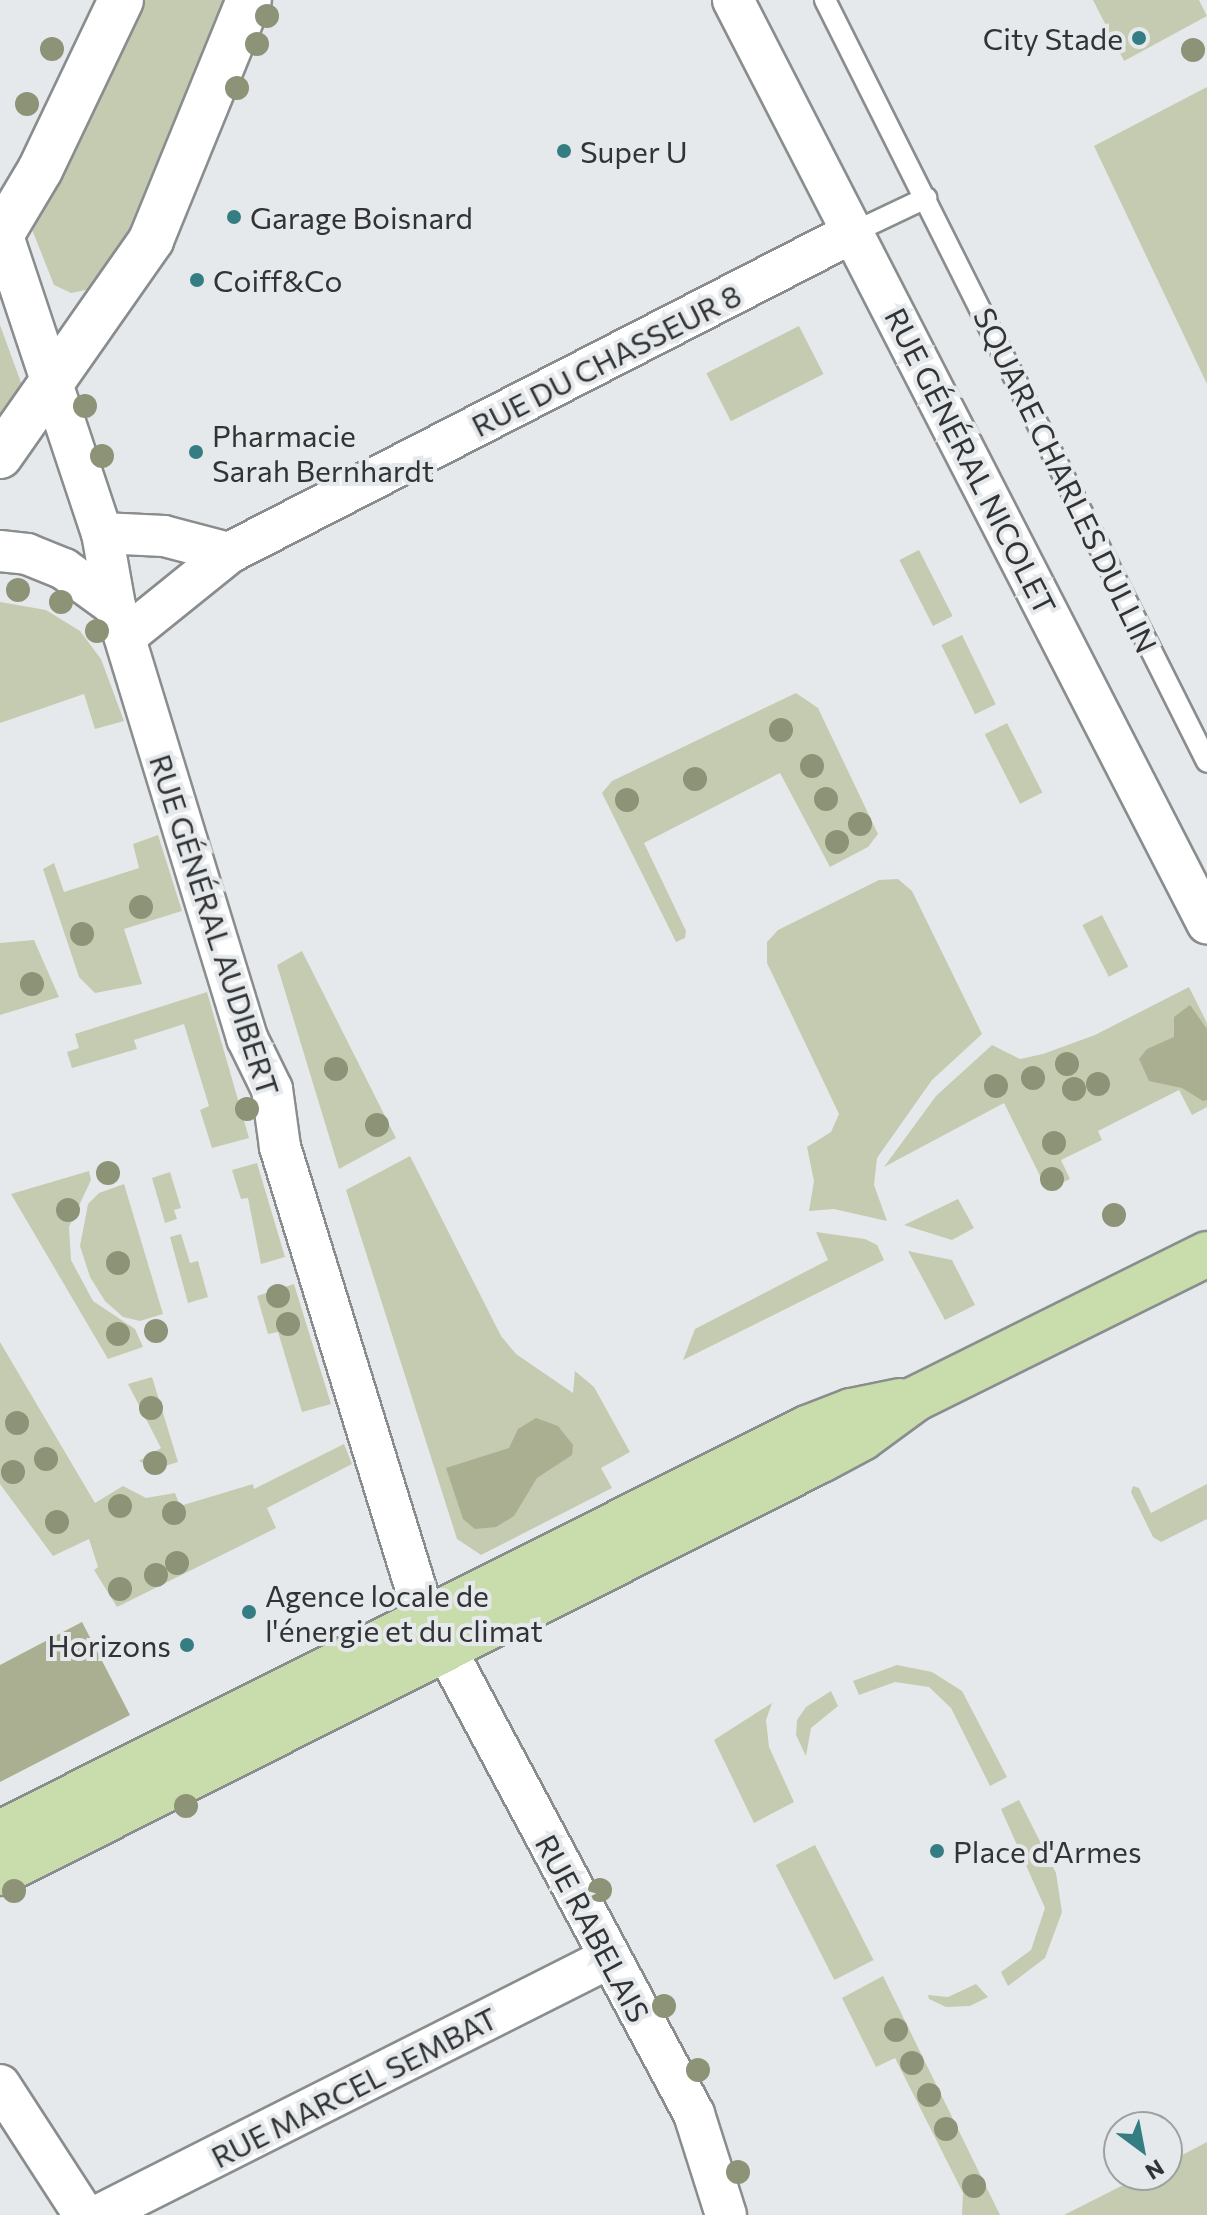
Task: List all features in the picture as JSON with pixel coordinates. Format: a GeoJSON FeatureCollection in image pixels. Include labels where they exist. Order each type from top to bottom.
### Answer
{"type":"FeatureCollection","features":[{"type":"Feature","properties":{"kind":"main road"},"geometry":{"type":"LineString","coordinates":[[1,235],[40,170],[121,0]]}},
{"type":"Feature","properties":{"kind":"main road"},"geometry":{"type":"LineString","coordinates":[[0,456],[151,240],[249,0]]}},
{"type":"Feature","properties":{"kind":"main road"},"geometry":{"type":"LineString","coordinates":[[0,1873],[807,1428],[851,1411],[915,1399],[1203,1253]]}},
{"type":"Feature","properties":{"kind":"main road"},"geometry":{"type":"LineString","coordinates":[[0,1833],[435,1633]]}},
{"type":"Feature","properties":{"kind":"street","name":"RUE GÉNÉRAL NICOLET"},"geometry":{"type":"LineString","coordinates":[[733,0],[1207,923]]}},
{"type":"Feature","properties":{"kind":"street","name":"RUE DU CHASSEUR 8"},"geometry":{"type":"LineString","coordinates":[[120,621],[229,553],[854,232]]}},
{"type":"Feature","properties":{"kind":"street","name":"RUE GÉNÉRAL AUDIBERT"},"geometry":{"type":"LineString","coordinates":[[1,235],[54,382],[102,533],[120,621],[247,1038],[272,1089],[280,1147],[435,1633]]}},
{"type":"Feature","properties":{"kind":"street"},"geometry":{"type":"LineString","coordinates":[[102,533],[164,536],[229,553]]}},
{"type":"Feature","properties":{"kind":"street"},"geometry":{"type":"LineString","coordinates":[[0,551],[27,554],[64,569],[120,621]]}},
{"type":"Feature","properties":{"kind":"street","name":"RUE RABELAIS"},"geometry":{"type":"LineString","coordinates":[[435,1633],[694,2114],[726,2215]]}},
{"type":"Feature","properties":{"kind":"street","name":"RUE MARCEL SEMBAT"},"geometry":{"type":"LineString","coordinates":[[99,2215],[609,1958]]}},
{"type":"Feature","properties":{"kind":"street"},"geometry":{"type":"LineString","coordinates":[[0,2085],[84,2215]]}},
{"type":"Feature","properties":{"kind":"lane","name":"SQUARE CHARLES DULLIN"},"geometry":{"type":"LineString","coordinates":[[825,0],[1207,762]]}},
{"type":"Feature","properties":{"kind":"lane"},"geometry":{"type":"LineString","coordinates":[[854,232],[926,198]]}},
{"type":"Feature","properties":{"kind":"green space"},"geometry":{"type":"Polygon","coordinates":[[[135,0],[223,0],[129,229],[91,289],[71,293],[54,285],[29,222],[135,0]]]}},
{"type":"Feature","properties":{"kind":"green space","name":"City Stade"},"geometry":{"type":"Polygon","coordinates":[[[1093,0],[1199,0],[1207,16],[1124,61],[1093,0]]]}},
{"type":"Feature","properties":{"kind":"green space"},"geometry":{"type":"Polygon","coordinates":[[[1207,87],[1207,384],[1094,146],[1207,87]]]}},
{"type":"Feature","properties":{"kind":"green space"},"geometry":{"type":"Polygon","coordinates":[[[0,325],[23,388],[0,420],[0,325]]]}},
{"type":"Feature","properties":{"kind":"green space"},"geometry":{"type":"Polygon","coordinates":[[[799,326],[824,374],[731,421],[706,373],[799,326]]]}},
{"type":"Feature","properties":{"kind":"green space"},"geometry":{"type":"Polygon","coordinates":[[[919,550],[953,616],[933,626],[899,560],[919,550]]]}},
{"type":"Feature","properties":{"kind":"green space"},"geometry":{"type":"Polygon","coordinates":[[[0,602],[46,610],[80,631],[101,659],[124,721],[95,729],[84,694],[0,723],[0,602]]]}},
{"type":"Feature","properties":{"kind":"green space"},"geometry":{"type":"Polygon","coordinates":[[[962,635],[996,704],[975,714],[941,645],[962,635]]]}},
{"type":"Feature","properties":{"kind":"green space"},"geometry":{"type":"Polygon","coordinates":[[[796,693],[818,708],[878,834],[868,847],[830,867],[780,773],[644,843],[686,931],[685,938],[676,942],[602,793],[612,781],[796,693]]]}},
{"type":"Feature","properties":{"kind":"green space"},"geometry":{"type":"Polygon","coordinates":[[[1007,723],[1042,792],[1020,804],[985,734],[1007,723]]]}},
{"type":"Feature","properties":{"kind":"green space"},"geometry":{"type":"Polygon","coordinates":[[[158,835],[182,911],[124,929],[142,984],[95,993],[79,977],[43,869],[54,863],[64,892],[139,868],[133,844],[158,835]]]}},
{"type":"Feature","properties":{"kind":"green space"},"geometry":{"type":"Polygon","coordinates":[[[898,879],[912,891],[982,1034],[932,1080],[877,1158],[874,1185],[887,1221],[834,1209],[809,1211],[814,1181],[807,1147],[831,1132],[839,1114],[767,963],[767,942],[778,930],[879,880],[898,879]]]}},
{"type":"Feature","properties":{"kind":"green space"},"geometry":{"type":"Polygon","coordinates":[[[1102,915],[1128,967],[1109,977],[1082,925],[1102,915]]]}},
{"type":"Feature","properties":{"kind":"green space"},"geometry":{"type":"Polygon","coordinates":[[[34,940],[59,997],[0,1015],[0,943],[34,940]]]}},
{"type":"Feature","properties":{"kind":"green space"},"geometry":{"type":"Polygon","coordinates":[[[302,951],[396,1138],[339,1169],[277,965],[302,951]]]}},
{"type":"Feature","properties":{"kind":"green space"},"geometry":{"type":"Polygon","coordinates":[[[1189,987],[1207,1023],[1207,1107],[1192,1115],[1179,1090],[1098,1131],[1102,1140],[1061,1160],[1070,1179],[1047,1190],[1004,1103],[884,1167],[936,1096],[992,1045],[1020,1059],[1043,1054],[1095,1035],[1189,987]]]}},
{"type":"Feature","properties":{"kind":"green space"},"geometry":{"type":"Polygon","coordinates":[[[207,992],[249,1138],[212,1148],[200,1110],[209,1106],[184,1024],[134,1040],[137,1049],[72,1068],[67,1052],[79,1048],[75,1034],[207,992]]]}},
{"type":"Feature","properties":{"kind":"green space"},"geometry":{"type":"Polygon","coordinates":[[[1190,1005],[1207,1029],[1207,1100],[1203,1101],[1182,1088],[1149,1081],[1139,1059],[1147,1049],[1174,1037],[1174,1017],[1190,1005]]]}},
{"type":"Feature","properties":{"kind":"green space"},"geometry":{"type":"Polygon","coordinates":[[[410,1156],[501,1336],[516,1354],[573,1393],[575,1371],[594,1387],[630,1452],[601,1468],[612,1488],[481,1555],[457,1539],[346,1190],[410,1156]]]}},
{"type":"Feature","properties":{"kind":"green space"},"geometry":{"type":"Polygon","coordinates":[[[257,1163],[285,1257],[261,1264],[248,1198],[241,1199],[232,1170],[257,1163]]]}},
{"type":"Feature","properties":{"kind":"green space"},"geometry":{"type":"Polygon","coordinates":[[[89,1171],[91,1180],[69,1227],[71,1260],[93,1301],[135,1329],[143,1347],[108,1359],[11,1194],[89,1171]]]}},
{"type":"Feature","properties":{"kind":"green space"},"geometry":{"type":"Polygon","coordinates":[[[170,1172],[181,1208],[174,1210],[177,1219],[165,1223],[152,1178],[170,1172]]]}},
{"type":"Feature","properties":{"kind":"green space"},"geometry":{"type":"Polygon","coordinates":[[[124,1184],[163,1314],[140,1321],[123,1317],[105,1301],[90,1277],[80,1246],[88,1204],[99,1193],[124,1184]]]}},
{"type":"Feature","properties":{"kind":"green space"},"geometry":{"type":"Polygon","coordinates":[[[958,1199],[974,1228],[952,1240],[904,1225],[958,1199]]]}},
{"type":"Feature","properties":{"kind":"green space"},"geometry":{"type":"Polygon","coordinates":[[[816,1232],[865,1239],[877,1245],[884,1260],[683,1360],[695,1329],[828,1260],[816,1232]]]}},
{"type":"Feature","properties":{"kind":"green space"},"geometry":{"type":"Polygon","coordinates":[[[181,1234],[190,1263],[198,1261],[208,1297],[188,1303],[170,1237],[181,1234]]]}},
{"type":"Feature","properties":{"kind":"green space"},"geometry":{"type":"Polygon","coordinates":[[[908,1251],[952,1260],[975,1305],[945,1320],[908,1251]]]}},
{"type":"Feature","properties":{"kind":"green space"},"geometry":{"type":"Polygon","coordinates":[[[294,1284],[331,1404],[302,1412],[278,1332],[268,1334],[257,1296],[294,1284]]]}},
{"type":"Feature","properties":{"kind":"green space"},"geometry":{"type":"Polygon","coordinates":[[[0,1342],[95,1503],[123,1486],[146,1498],[175,1493],[180,1506],[253,1484],[254,1489],[344,1444],[352,1464],[267,1508],[276,1528],[117,1607],[94,1570],[98,1567],[89,1539],[53,1556],[0,1484],[0,1342]]]}},
{"type":"Feature","properties":{"kind":"green space"},"geometry":{"type":"Polygon","coordinates":[[[152,1377],[178,1462],[155,1469],[139,1461],[161,1448],[128,1384],[152,1377]]]}},
{"type":"Feature","properties":{"kind":"green space"},"geometry":{"type":"Polygon","coordinates":[[[536,1418],[558,1426],[573,1445],[572,1455],[537,1478],[514,1516],[496,1527],[475,1529],[463,1519],[446,1468],[509,1448],[518,1429],[536,1418]]]}},
{"type":"Feature","properties":{"kind":"green space"},"geometry":{"type":"Polygon","coordinates":[[[1207,1484],[1207,1519],[1161,1542],[1153,1537],[1131,1492],[1133,1486],[1139,1488],[1151,1513],[1207,1484]]]}},
{"type":"Feature","properties":{"kind":"green space"},"geometry":{"type":"Polygon","coordinates":[[[82,1622],[130,1715],[0,1782],[0,1665],[82,1622]]]}},
{"type":"Feature","properties":{"kind":"green space"},"geometry":{"type":"Polygon","coordinates":[[[897,1665],[932,1672],[962,1691],[1007,1777],[990,1786],[951,1708],[929,1687],[895,1682],[859,1695],[853,1681],[897,1665]]]}},
{"type":"Feature","properties":{"kind":"green space"},"geometry":{"type":"Polygon","coordinates":[[[831,1691],[838,1706],[811,1728],[806,1756],[796,1735],[797,1720],[806,1707],[831,1691]]]}},
{"type":"Feature","properties":{"kind":"green space"},"geometry":{"type":"Polygon","coordinates":[[[772,1703],[766,1720],[769,1747],[794,1802],[754,1823],[714,1740],[772,1703]]]}},
{"type":"Feature","properties":{"kind":"green space"},"geometry":{"type":"Polygon","coordinates":[[[1019,1800],[1056,1873],[1062,1912],[1045,1958],[1008,1986],[1001,1972],[1031,1950],[1045,1908],[1001,1809],[1019,1800]]]}},
{"type":"Feature","properties":{"kind":"green space"},"geometry":{"type":"Polygon","coordinates":[[[815,1845],[874,1960],[834,1980],[776,1865],[815,1845]]]}},
{"type":"Feature","properties":{"kind":"green space"},"geometry":{"type":"Polygon","coordinates":[[[883,1976],[1000,2215],[962,2215],[963,2193],[895,2058],[876,2067],[842,1998],[883,1976]]]}},
{"type":"Feature","properties":{"kind":"green space"},"geometry":{"type":"Polygon","coordinates":[[[976,1984],[988,1997],[970,2006],[946,2007],[929,1999],[928,1995],[948,1997],[976,1984]]]}},
{"type":"Feature","properties":{"kind":"green space"},"geometry":{"type":"Polygon","coordinates":[[[1207,2142],[1207,2215],[1064,2215],[1111,2191],[1183,2191],[1183,2155],[1207,2142]]]}},
{"type":"Feature","properties":{"kind":"place","name":"City Stade"},"geometry":{"type":"Point","coordinates":[1139,38]}},
{"type":"Feature","properties":{"kind":"place","name":"Super U"},"geometry":{"type":"Point","coordinates":[564,151]}},
{"type":"Feature","properties":{"kind":"place","name":"Garage Boisnard"},"geometry":{"type":"Point","coordinates":[234,217]}},
{"type":"Feature","properties":{"kind":"place","name":"Coiff&Co"},"geometry":{"type":"Point","coordinates":[197,280]}},
{"type":"Feature","properties":{"kind":"place","name":"Pharmacie Sarah Bernhardt"},"geometry":{"type":"Point","coordinates":[196,452]}},
{"type":"Feature","properties":{"kind":"place","name":"Agence locale de l'énergie et du climat"},"geometry":{"type":"Point","coordinates":[249,1612]}},
{"type":"Feature","properties":{"kind":"place","name":"Horizons"},"geometry":{"type":"Point","coordinates":[187,1645]}},
{"type":"Feature","properties":{"kind":"place","name":"Place d'Armes"},"geometry":{"type":"Point","coordinates":[937,1851]}}]}
